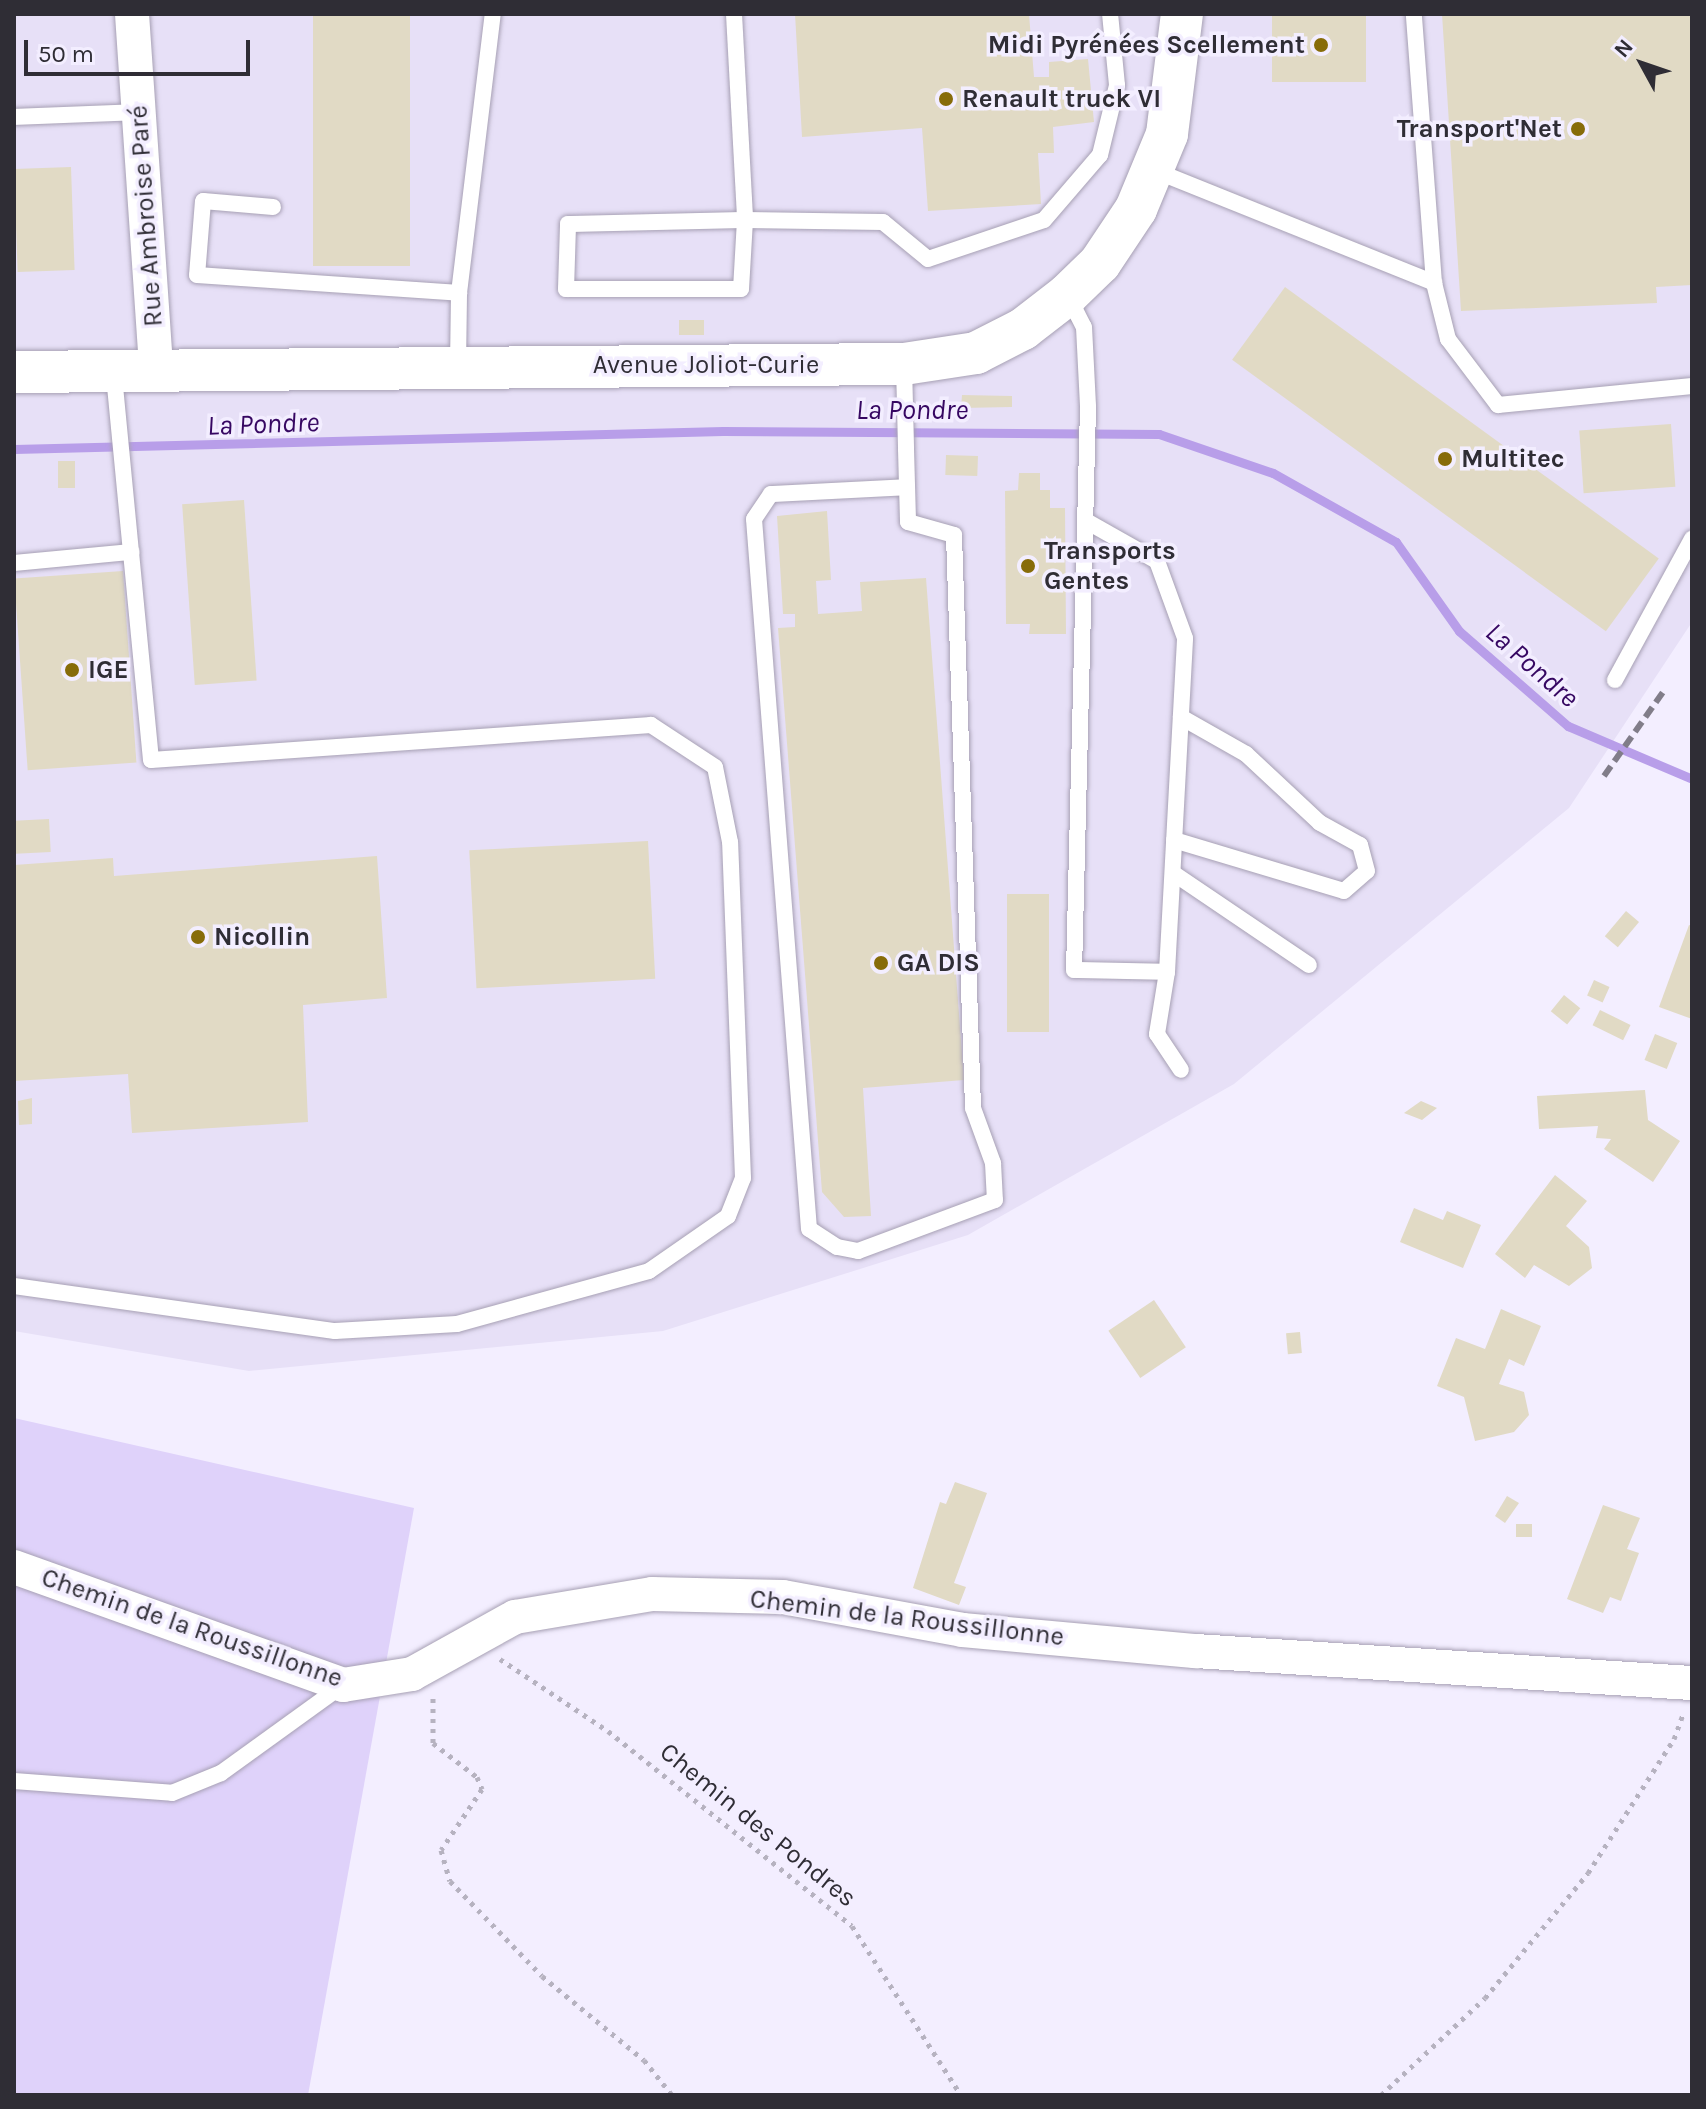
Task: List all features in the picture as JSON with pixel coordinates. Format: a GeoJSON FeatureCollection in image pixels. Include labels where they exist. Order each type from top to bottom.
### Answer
{"type":"FeatureCollection","features":[{"type":"Feature","properties":{"kind":"street","name":"Rue Ambroise Paré"},"geometry":{"type":"LineString","coordinates":[[132,14],[156,370]]}},
{"type":"Feature","properties":{"kind":"street","name":"Avenue Joliot-Curie"},"geometry":{"type":"LineString","coordinates":[[14,372],[458,368],[904,382],[976,353],[1023,329],[1067,295],[1100,263],[1156,171],[1182,14]]}},
{"type":"Feature","properties":{"kind":"street","name":"Chemin de la Roussillonne"},"geometry":{"type":"LineString","coordinates":[[14,1567],[343,1685],[412,1674],[515,1617],[652,1594],[783,1597],[963,1630],[1690,1692]]}},
{"type":"Feature","properties":{"kind":"lane"},"geometry":{"type":"LineString","coordinates":[[458,368],[459,293],[493,14]]}},
{"type":"Feature","properties":{"kind":"lane"},"geometry":{"type":"LineString","coordinates":[[734,14],[745,220],[741,289],[566,289],[568,224],[745,220],[883,222],[928,259],[1044,220],[1100,155],[1117,85],[1110,14]]}},
{"type":"Feature","properties":{"kind":"lane"},"geometry":{"type":"LineString","coordinates":[[1414,14],[1434,283],[1448,339],[1498,405],[1692,386]]}},
{"type":"Feature","properties":{"kind":"lane"},"geometry":{"type":"LineString","coordinates":[[14,117],[139,112]]}},
{"type":"Feature","properties":{"kind":"lane"},"geometry":{"type":"LineString","coordinates":[[1156,171],[1434,283]]}},
{"type":"Feature","properties":{"kind":"lane"},"geometry":{"type":"LineString","coordinates":[[273,207],[203,201],[197,275],[459,293]]}},
{"type":"Feature","properties":{"kind":"lane"},"geometry":{"type":"LineString","coordinates":[[1067,295],[1084,327],[1088,407],[1074,970],[1167,972]]}},
{"type":"Feature","properties":{"kind":"lane"},"geometry":{"type":"LineString","coordinates":[[14,1286],[335,1331],[457,1324],[649,1271],[728,1216],[743,1178],[730,842],[715,767],[651,725],[151,760],[114,371]]}},
{"type":"Feature","properties":{"kind":"lane"},"geometry":{"type":"LineString","coordinates":[[904,382],[906,449],[908,522],[954,535],[973,1108],[993,1163],[995,1200],[858,1251],[837,1247],[809,1229],[754,519],[771,494],[907,487]]}},
{"type":"Feature","properties":{"kind":"lane"},"geometry":{"type":"LineString","coordinates":[[1086,521],[1157,561],[1185,638],[1167,972],[1157,1034],[1181,1070]]}},
{"type":"Feature","properties":{"kind":"lane"},"geometry":{"type":"LineString","coordinates":[[1615,680],[1692,539]]}},
{"type":"Feature","properties":{"kind":"lane"},"geometry":{"type":"LineString","coordinates":[[14,563],[131,552]]}},
{"type":"Feature","properties":{"kind":"lane"},"geometry":{"type":"LineString","coordinates":[[1174,840],[1344,891],[1367,871],[1360,845],[1320,823],[1246,754],[1181,717]]}},
{"type":"Feature","properties":{"kind":"lane"},"geometry":{"type":"LineString","coordinates":[[1173,873],[1309,965]]}},
{"type":"Feature","properties":{"kind":"lane"},"geometry":{"type":"LineString","coordinates":[[14,1781],[172,1793],[221,1773],[343,1685]]}},
{"type":"Feature","properties":{"kind":"path","name":"Chemin des Pondres"},"geometry":{"type":"LineString","coordinates":[[473,1641],[608,1731],[852,1926],[961,2095]]}},
{"type":"Feature","properties":{"kind":"path"},"geometry":{"type":"LineString","coordinates":[[438,1660],[433,1743],[477,1777],[482,1789],[441,1850],[444,1869],[513,1939],[542,1976],[644,2060],[672,2095]]}},
{"type":"Feature","properties":{"kind":"path"},"geometry":{"type":"LineString","coordinates":[[1381,2095],[1476,2007],[1588,1873],[1674,1739],[1690,1692]]}},
{"type":"Feature","properties":{"kind":"shaded area"},"geometry":{"type":"Polygon","coordinates":[[[14,14],[1692,14],[1692,622],[1569,808],[1234,1084],[968,1235],[663,1331],[249,1371],[14,1331],[14,14]]]}},
{"type":"Feature","properties":{"kind":"shaded area"},"geometry":{"type":"Polygon","coordinates":[[[14,1418],[414,1508],[308,2095],[14,2095],[14,1418]]]}},
{"type":"Feature","properties":{"kind":"building"},"geometry":{"type":"Polygon","coordinates":[[[313,14],[410,14],[410,266],[313,266],[313,14]]]}},
{"type":"Feature","properties":{"kind":"building","name":"Renault truck VI"},"geometry":{"type":"Polygon","coordinates":[[[795,14],[1029,14],[1034,77],[1049,77],[1049,62],[1088,59],[1094,122],[1053,127],[1054,153],[1038,153],[1041,204],[928,211],[922,128],[802,137],[795,14]]]}},
{"type":"Feature","properties":{"kind":"building","name":"Midi Pyrénées Scellement"},"geometry":{"type":"Polygon","coordinates":[[[1272,14],[1366,14],[1366,82],[1272,82],[1272,14]]]}},
{"type":"Feature","properties":{"kind":"building","name":"Transport'Net"},"geometry":{"type":"Polygon","coordinates":[[[1442,14],[1692,14],[1692,285],[1656,287],[1657,303],[1461,311],[1442,14]]]}},
{"type":"Feature","properties":{"kind":"building"},"geometry":{"type":"Polygon","coordinates":[[[71,167],[75,270],[18,272],[14,169],[71,167]]]}},
{"type":"Feature","properties":{"kind":"building","name":"Multitec"},"geometry":{"type":"Polygon","coordinates":[[[1285,287],[1659,559],[1606,631],[1232,360],[1285,287]]]}},
{"type":"Feature","properties":{"kind":"building"},"geometry":{"type":"Polygon","coordinates":[[[679,320],[704,320],[704,335],[679,335],[679,320]]]}},
{"type":"Feature","properties":{"kind":"building"},"geometry":{"type":"Polygon","coordinates":[[[962,395],[1012,396],[1012,407],[961,408],[962,395]]]}},
{"type":"Feature","properties":{"kind":"building"},"geometry":{"type":"Polygon","coordinates":[[[1671,424],[1675,487],[1584,493],[1579,430],[1671,424]]]}},
{"type":"Feature","properties":{"kind":"building"},"geometry":{"type":"Polygon","coordinates":[[[946,455],[978,456],[977,476],[945,475],[946,455]]]}},
{"type":"Feature","properties":{"kind":"building"},"geometry":{"type":"Polygon","coordinates":[[[58,461],[75,461],[75,488],[58,488],[58,461]]]}},
{"type":"Feature","properties":{"kind":"building","name":"Transports Gentes"},"geometry":{"type":"Polygon","coordinates":[[[1019,473],[1040,473],[1040,490],[1050,490],[1050,508],[1065,508],[1066,634],[1029,634],[1030,624],[1006,624],[1005,491],[1018,490],[1019,473]]]}},
{"type":"Feature","properties":{"kind":"building"},"geometry":{"type":"Polygon","coordinates":[[[244,500],[257,681],[195,685],[182,504],[244,500]]]}},
{"type":"Feature","properties":{"kind":"building","name":"GA DIS"},"geometry":{"type":"Polygon","coordinates":[[[827,511],[831,580],[816,581],[818,614],[862,611],[860,582],[926,578],[964,1080],[863,1088],[871,1216],[844,1217],[822,1192],[778,628],[795,627],[795,614],[783,614],[777,516],[827,511]]]}},
{"type":"Feature","properties":{"kind":"building","name":"IGE"},"geometry":{"type":"Polygon","coordinates":[[[123,571],[136,763],[28,770],[14,579],[123,571]]]}},
{"type":"Feature","properties":{"kind":"building"},"geometry":{"type":"Polygon","coordinates":[[[49,819],[51,852],[16,854],[14,821],[49,819]]]}},
{"type":"Feature","properties":{"kind":"building"},"geometry":{"type":"Polygon","coordinates":[[[648,841],[655,979],[476,988],[469,850],[648,841]]]}},
{"type":"Feature","properties":{"kind":"building","name":"Nicollin"},"geometry":{"type":"Polygon","coordinates":[[[377,856],[387,998],[303,1005],[308,1122],[132,1133],[128,1074],[14,1081],[14,865],[113,858],[114,876],[377,856]]]}},
{"type":"Feature","properties":{"kind":"building"},"geometry":{"type":"Polygon","coordinates":[[[1007,894],[1049,894],[1049,1032],[1007,1032],[1007,894]]]}},
{"type":"Feature","properties":{"kind":"building"},"geometry":{"type":"Polygon","coordinates":[[[1626,911],[1639,922],[1618,947],[1605,936],[1626,911]]]}},
{"type":"Feature","properties":{"kind":"building"},"geometry":{"type":"Polygon","coordinates":[[[1689,925],[1692,926],[1692,1019],[1659,1007],[1689,925]]]}},
{"type":"Feature","properties":{"kind":"building"},"geometry":{"type":"Polygon","coordinates":[[[1594,980],[1610,987],[1603,1002],[1587,996],[1594,980]]]}},
{"type":"Feature","properties":{"kind":"building"},"geometry":{"type":"Polygon","coordinates":[[[1564,995],[1580,1008],[1567,1025],[1551,1011],[1564,995]]]}},
{"type":"Feature","properties":{"kind":"building"},"geometry":{"type":"Polygon","coordinates":[[[1600,1010],[1631,1025],[1623,1040],[1593,1025],[1600,1010]]]}},
{"type":"Feature","properties":{"kind":"building"},"geometry":{"type":"Polygon","coordinates":[[[1655,1034],[1677,1043],[1667,1069],[1645,1060],[1655,1034]]]}},
{"type":"Feature","properties":{"kind":"building"},"geometry":{"type":"Polygon","coordinates":[[[1645,1090],[1648,1120],[1680,1141],[1653,1182],[1604,1149],[1611,1139],[1596,1138],[1598,1126],[1539,1129],[1537,1096],[1645,1090]]]}},
{"type":"Feature","properties":{"kind":"building"},"geometry":{"type":"Polygon","coordinates":[[[32,1098],[32,1124],[19,1125],[18,1101],[32,1098]]]}},
{"type":"Feature","properties":{"kind":"building"},"geometry":{"type":"Polygon","coordinates":[[[1421,1101],[1437,1108],[1422,1120],[1404,1113],[1421,1101]]]}},
{"type":"Feature","properties":{"kind":"building"},"geometry":{"type":"Polygon","coordinates":[[[1555,1175],[1587,1201],[1566,1226],[1589,1247],[1592,1268],[1569,1286],[1534,1265],[1525,1278],[1495,1254],[1555,1175]]]}},
{"type":"Feature","properties":{"kind":"building"},"geometry":{"type":"Polygon","coordinates":[[[1414,1208],[1443,1220],[1447,1211],[1481,1225],[1463,1268],[1400,1242],[1414,1208]]]}},
{"type":"Feature","properties":{"kind":"building"},"geometry":{"type":"Polygon","coordinates":[[[1154,1300],[1186,1347],[1140,1378],[1108,1331],[1154,1300]]]}},
{"type":"Feature","properties":{"kind":"building"},"geometry":{"type":"Polygon","coordinates":[[[1501,1309],[1541,1326],[1524,1366],[1509,1359],[1499,1384],[1524,1392],[1529,1415],[1514,1432],[1475,1441],[1464,1397],[1437,1386],[1456,1338],[1485,1349],[1501,1309]]]}},
{"type":"Feature","properties":{"kind":"building"},"geometry":{"type":"Polygon","coordinates":[[[1300,1332],[1302,1353],[1288,1354],[1286,1333],[1300,1332]]]}},
{"type":"Feature","properties":{"kind":"building"},"geometry":{"type":"Polygon","coordinates":[[[955,1482],[987,1493],[954,1583],[966,1587],[959,1605],[913,1588],[940,1502],[946,1504],[955,1482]]]}},
{"type":"Feature","properties":{"kind":"building"},"geometry":{"type":"Polygon","coordinates":[[[1507,1496],[1519,1503],[1505,1523],[1495,1516],[1507,1496]]]}},
{"type":"Feature","properties":{"kind":"building"},"geometry":{"type":"Polygon","coordinates":[[[1603,1505],[1640,1518],[1627,1549],[1639,1553],[1621,1601],[1610,1597],[1603,1613],[1567,1599],[1603,1505]]]}},
{"type":"Feature","properties":{"kind":"building"},"geometry":{"type":"Polygon","coordinates":[[[1516,1524],[1532,1524],[1532,1537],[1516,1537],[1516,1524]]]}},
{"type":"Feature","properties":{"kind":"waterway","name":"La Pondre"},"geometry":{"type":"LineString","coordinates":[[14,449],[723,431],[1159,434],[1273,473],[1396,542],[1459,631],[1568,726],[1692,779]]}},
{"type":"Feature","properties":{"kind":"railway"},"geometry":{"type":"LineString","coordinates":[[1604,776],[1663,692]]}},
{"type":"Feature","properties":{"kind":"place","name":"Midi Pyrénées Scellement"},"geometry":{"type":"Point","coordinates":[1321,45]}},
{"type":"Feature","properties":{"kind":"place","name":"Renault truck VI"},"geometry":{"type":"Point","coordinates":[946,99]}},
{"type":"Feature","properties":{"kind":"place","name":"Transport'Net"},"geometry":{"type":"Point","coordinates":[1578,129]}},
{"type":"Feature","properties":{"kind":"place","name":"Multitec"},"geometry":{"type":"Point","coordinates":[1445,459]}},
{"type":"Feature","properties":{"kind":"place","name":"Transports Gentes"},"geometry":{"type":"Point","coordinates":[1028,566]}},
{"type":"Feature","properties":{"kind":"place","name":"IGE"},"geometry":{"type":"Point","coordinates":[72,670]}},
{"type":"Feature","properties":{"kind":"place","name":"Nicollin"},"geometry":{"type":"Point","coordinates":[198,937]}},
{"type":"Feature","properties":{"kind":"place","name":"GA DIS"},"geometry":{"type":"Point","coordinates":[881,963]}}]}
